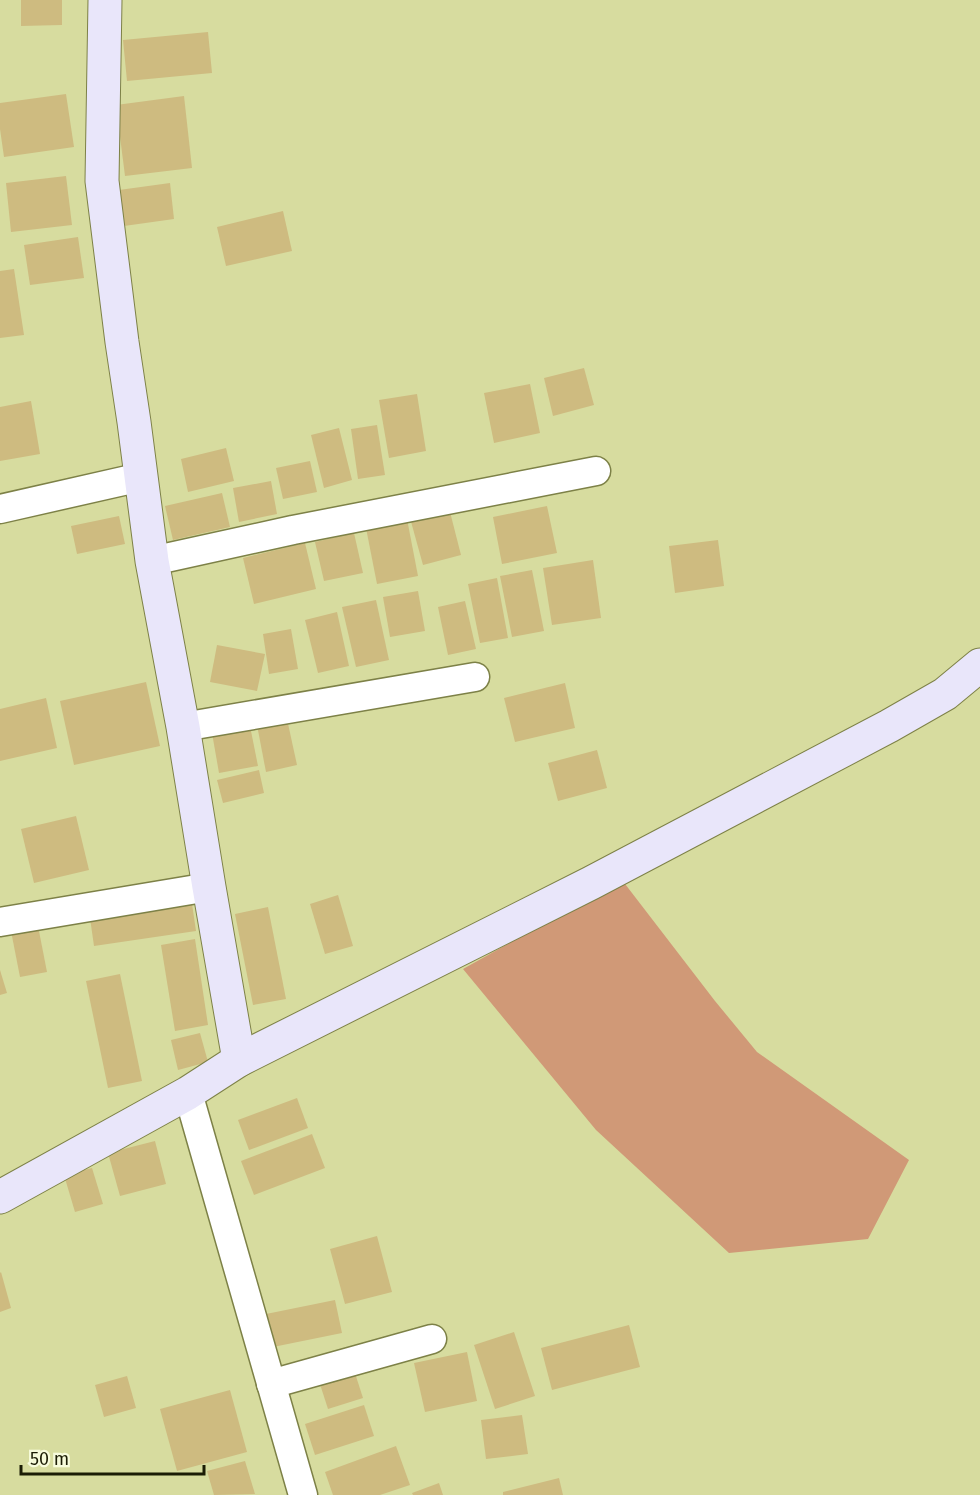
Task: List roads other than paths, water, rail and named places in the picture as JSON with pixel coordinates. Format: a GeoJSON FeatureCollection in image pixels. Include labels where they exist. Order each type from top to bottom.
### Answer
{"type":"FeatureCollection","features":[{"type":"Feature","properties":{"kind":"street"},"geometry":{"type":"LineString","coordinates":[[105,0],[102,181],[122,342],[152,561],[183,727],[239,1060]]}},
{"type":"Feature","properties":{"kind":"street"},"geometry":{"type":"LineString","coordinates":[[152,561],[293,530],[596,471]]}},
{"type":"Feature","properties":{"kind":"street"},"geometry":{"type":"LineString","coordinates":[[0,509],[141,477]]}},
{"type":"Feature","properties":{"kind":"street"},"geometry":{"type":"LineString","coordinates":[[0,1197],[188,1093],[239,1060],[591,883],[889,726],[945,694],[980,665]]}},
{"type":"Feature","properties":{"kind":"street"},"geometry":{"type":"LineString","coordinates":[[183,727],[475,677]]}},
{"type":"Feature","properties":{"kind":"street"},"geometry":{"type":"LineString","coordinates":[[0,922],[209,887]]}},
{"type":"Feature","properties":{"kind":"street"},"geometry":{"type":"LineString","coordinates":[[188,1093],[303,1495]]}},
{"type":"Feature","properties":{"kind":"street"},"geometry":{"type":"LineString","coordinates":[[271,1384],[432,1339]]}}]}
